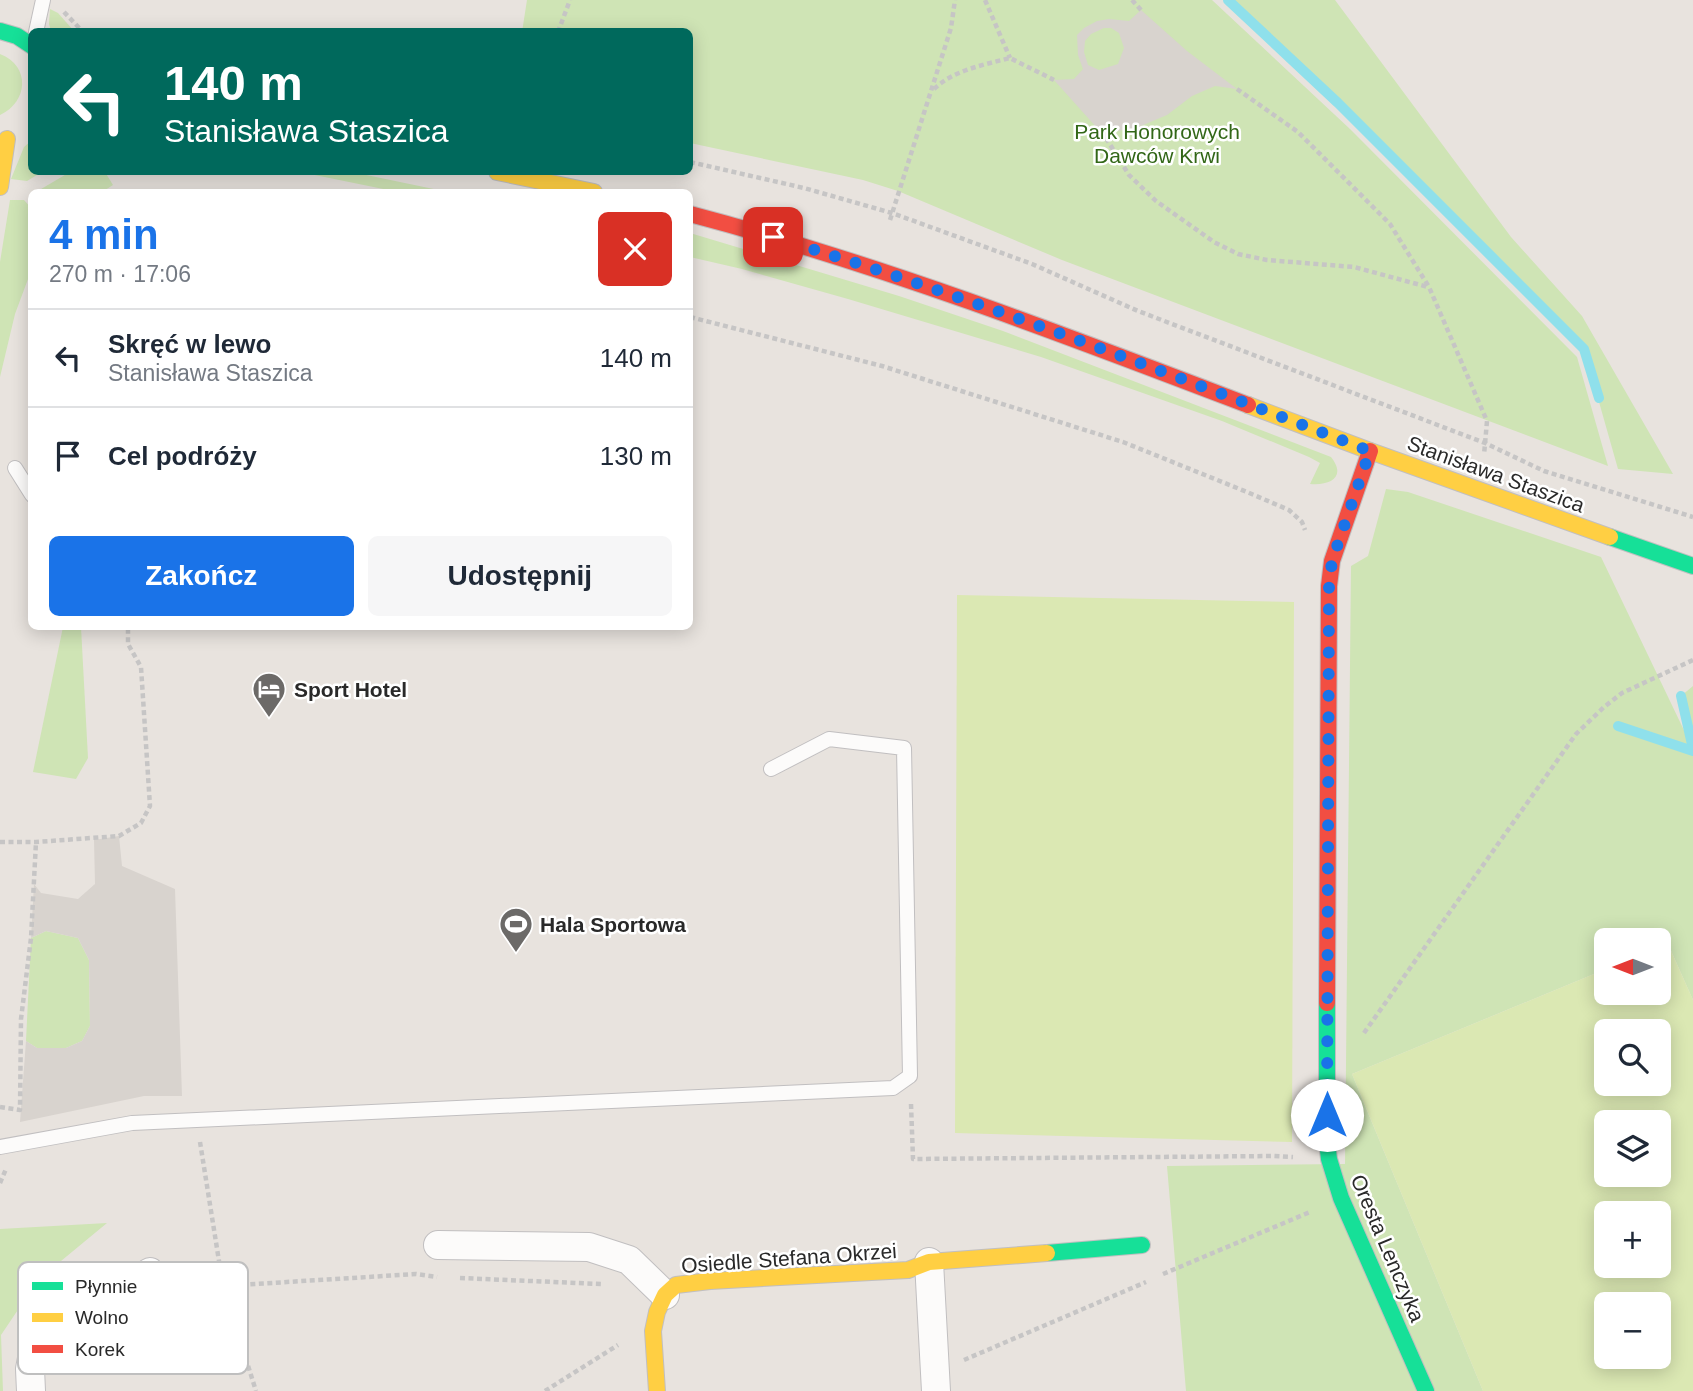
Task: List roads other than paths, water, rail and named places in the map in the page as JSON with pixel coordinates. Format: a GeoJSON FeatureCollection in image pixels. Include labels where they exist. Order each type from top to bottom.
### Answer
{"type":"FeatureCollection","features":[{"type":"Feature","properties":{"kind":"street"},"geometry":{"type":"LineString","coordinates":[[0,31],[23,38],[28,42]]}},
{"type":"Feature","properties":{"kind":"street"},"geometry":{"type":"LineString","coordinates":[[0,187],[9,138]]}},
{"type":"Feature","properties":{"kind":"street"},"geometry":{"type":"LineString","coordinates":[[512,175],[579,189]]}},
{"type":"Feature","properties":{"kind":"street","name":"Stanisława Staszica"},"geometry":{"type":"LineString","coordinates":[[693,215],[838,257],[1069,336],[1370,451],[1693,566]]}},
{"type":"Feature","properties":{"kind":"street","name":"Oresta Lenczyka"},"geometry":{"type":"LineString","coordinates":[[1370,451],[1332,561],[1329,586],[1326,1060],[1329,1159],[1341,1198],[1426,1391]]}},
{"type":"Feature","properties":{"kind":"street"},"geometry":{"type":"LineString","coordinates":[[438,1245],[589,1247],[629,1260],[665,1295]]}},
{"type":"Feature","properties":{"kind":"street","name":"Osiedle Stefana Okrzei"},"geometry":{"type":"LineString","coordinates":[[657,1391],[653,1331],[657,1312],[665,1295],[676,1285],[908,1270],[929,1262],[1142,1245]]}},
{"type":"Feature","properties":{"kind":"street"},"geometry":{"type":"LineString","coordinates":[[929,1262],[936,1382]]}},
{"type":"Feature","properties":{"kind":"lane"},"geometry":{"type":"LineString","coordinates":[[37,28],[43,0]]}},
{"type":"Feature","properties":{"kind":"lane"},"geometry":{"type":"LineString","coordinates":[[15,468],[28,489]]}},
{"type":"Feature","properties":{"kind":"lane"},"geometry":{"type":"LineString","coordinates":[[0,1147],[132,1122],[893,1088],[910,1076],[905,748],[829,739],[772,769]]}},
{"type":"Feature","properties":{"kind":"waterway"},"geometry":{"type":"LineString","coordinates":[[1228,0],[1338,103],[1584,349],[1599,398]]}},
{"type":"Feature","properties":{"kind":"waterway"},"geometry":{"type":"LineString","coordinates":[[1681,696],[1693,749]]}},
{"type":"Feature","properties":{"kind":"waterway"},"geometry":{"type":"LineString","coordinates":[[1618,726],[1693,751]]}},
{"type":"Feature","properties":{"kind":"place","name":"Sport Hotel"},"geometry":{"type":"Point","coordinates":[269,719]}},
{"type":"Feature","properties":{"kind":"place","name":"Hala Sportowa"},"geometry":{"type":"Point","coordinates":[516,954]}},
{"type":"Feature","properties":{"kind":"park label","name":"Park Honorowych Dawców Krwi"},"geometry":{"type":"Point","coordinates":[1157,143]}}]}
